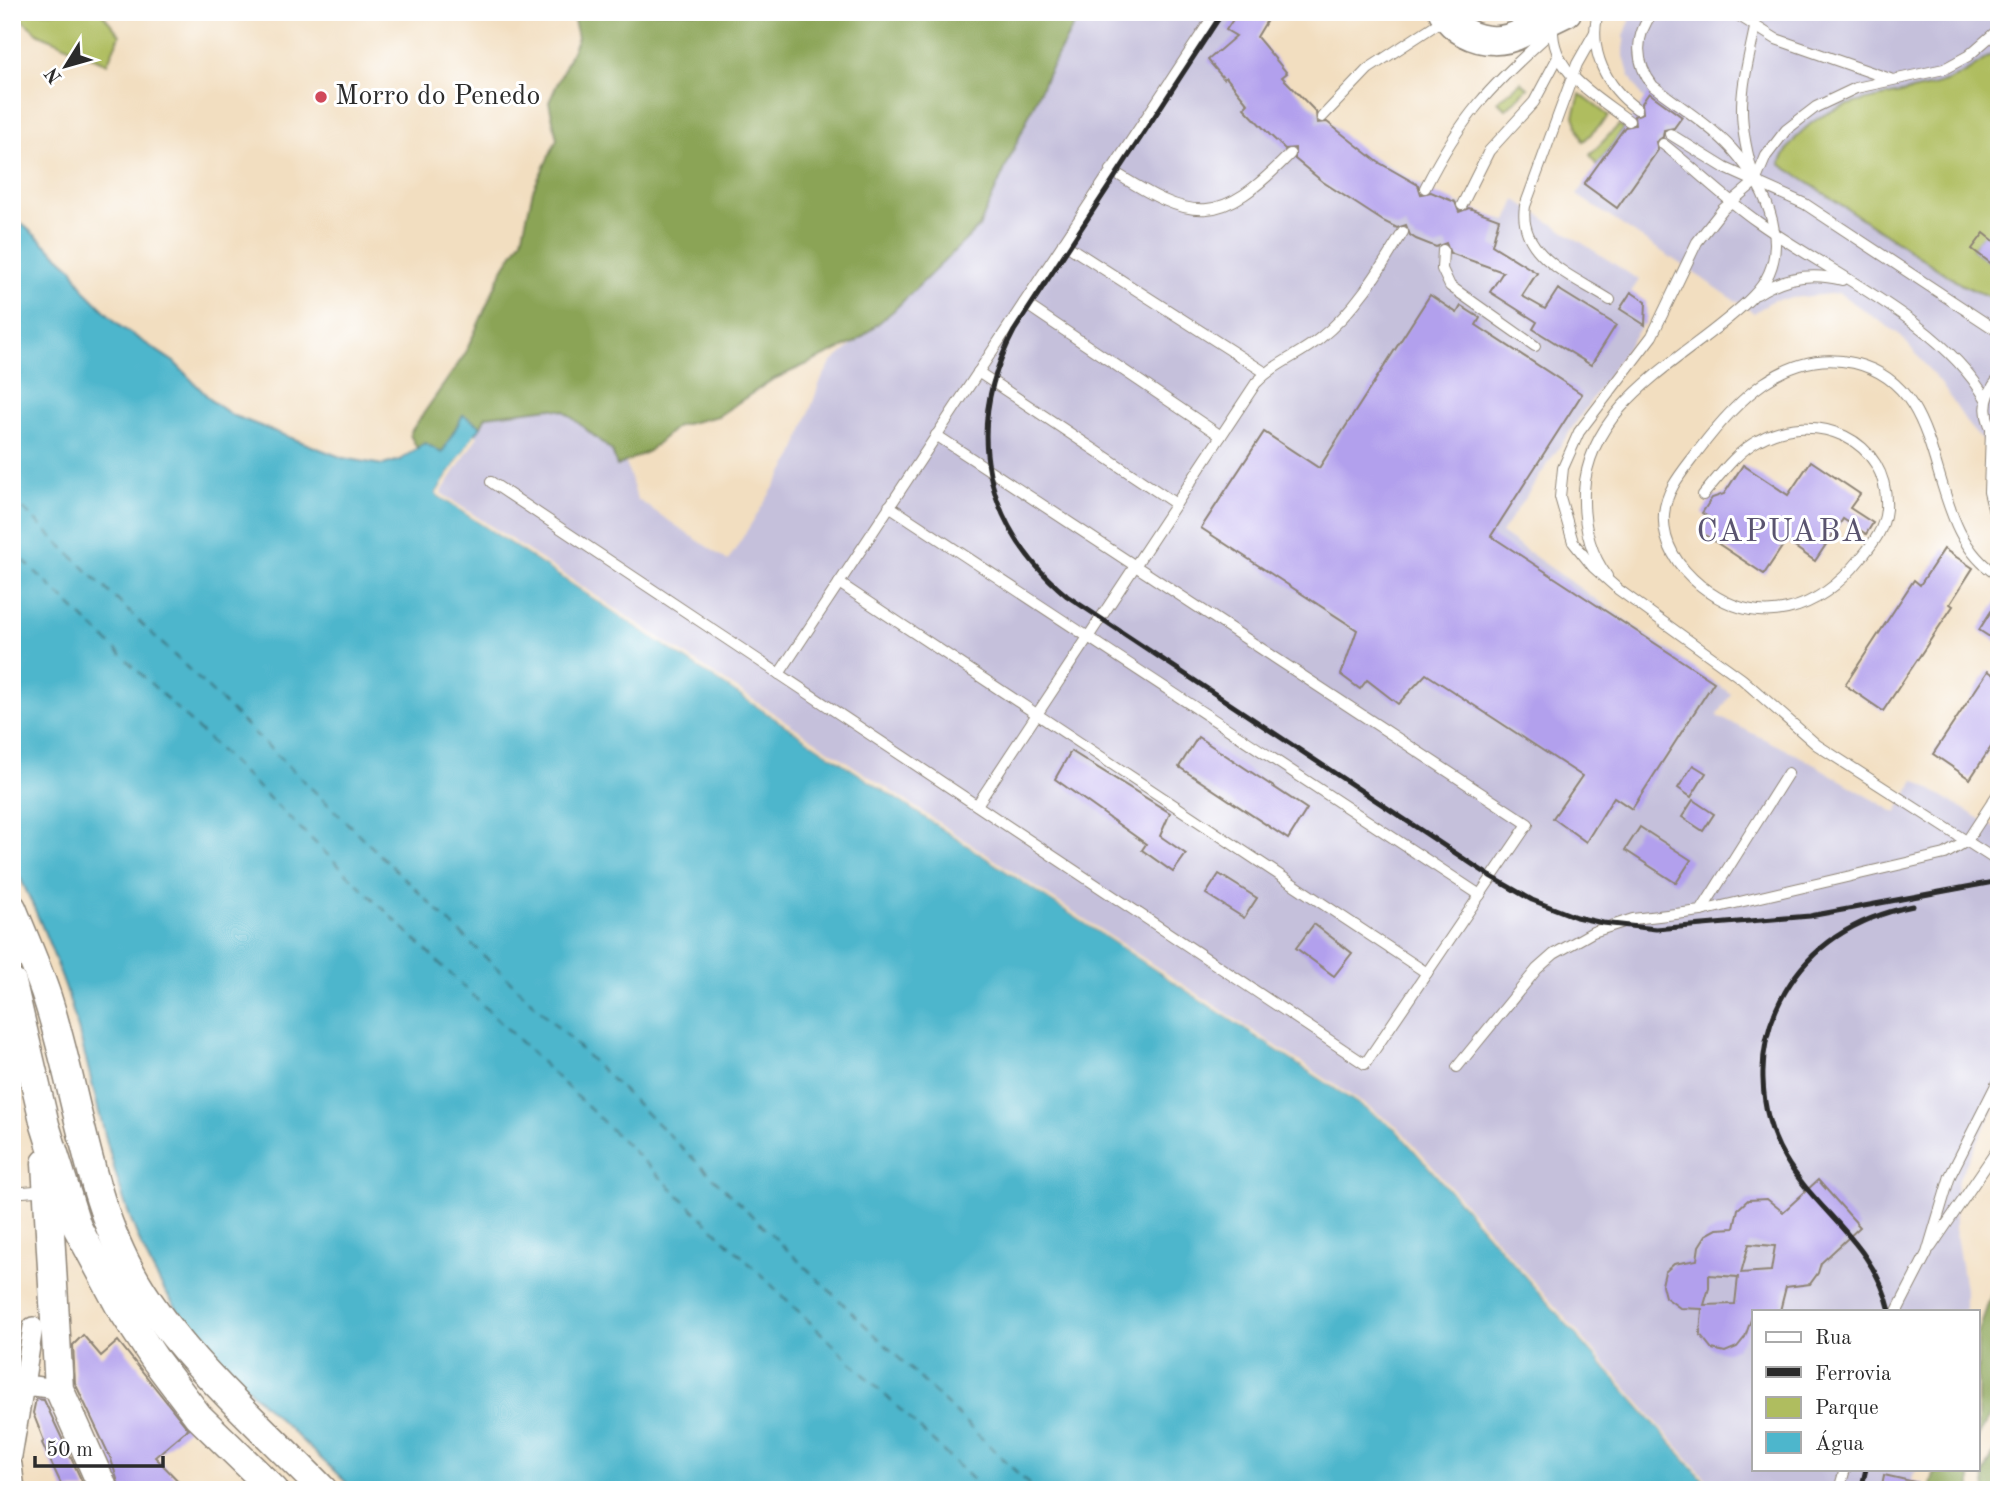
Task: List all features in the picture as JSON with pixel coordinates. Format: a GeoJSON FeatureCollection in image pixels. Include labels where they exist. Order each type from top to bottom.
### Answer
{"type":"FeatureCollection","features":[{"type":"Feature","properties":{"kind":"main road"},"geometry":{"type":"LineString","coordinates":[[1445,15],[1476,38],[1500,40],[1558,16]]}},
{"type":"Feature","properties":{"kind":"main road"},"geometry":{"type":"LineString","coordinates":[[12,908],[47,998],[91,1161],[116,1240],[130,1272],[168,1328],[189,1353],[323,1490]]}},
{"type":"Feature","properties":{"kind":"main road"},"geometry":{"type":"LineString","coordinates":[[12,983],[45,1125],[77,1227],[119,1305],[198,1416],[274,1490]]}},
{"type":"Feature","properties":{"kind":"main road"},"geometry":{"type":"LineString","coordinates":[[45,1125],[59,1389],[104,1490]]}},
{"type":"Feature","properties":{"kind":"street"},"geometry":{"type":"LineString","coordinates":[[12,1455],[33,1327]]}},
{"type":"Feature","properties":{"kind":"street"},"geometry":{"type":"LineString","coordinates":[[24,1385],[59,1389]]}},
{"type":"Feature","properties":{"kind":"street"},"geometry":{"type":"LineString","coordinates":[[12,1465],[15,1490]]}},
{"type":"Feature","properties":{"kind":"lane"},"geometry":{"type":"LineString","coordinates":[[779,674],[1216,12]]}},
{"type":"Feature","properties":{"kind":"lane"},"geometry":{"type":"LineString","coordinates":[[1598,12],[1595,32],[1572,76],[1525,206],[1524,223],[1529,240],[1539,254],[1609,300]]}},
{"type":"Feature","properties":{"kind":"lane"},"geometry":{"type":"LineString","coordinates":[[1653,12],[1645,23],[1639,45],[1646,78],[1724,141],[1755,182],[1770,208],[1775,233],[1772,262],[1753,296]]}},
{"type":"Feature","properties":{"kind":"lane"},"geometry":{"type":"LineString","coordinates":[[1733,12],[1755,28],[1788,44],[1890,79]]}},
{"type":"Feature","properties":{"kind":"lane"},"geometry":{"type":"LineString","coordinates":[[1322,117],[1368,69],[1445,15]]}},
{"type":"Feature","properties":{"kind":"lane"},"geometry":{"type":"LineString","coordinates":[[1462,205],[1489,151],[1534,102],[1558,57],[1558,16]]}},
{"type":"Feature","properties":{"kind":"lane"},"geometry":{"type":"LineString","coordinates":[[1425,188],[1454,134],[1475,105],[1558,16]]}},
{"type":"Feature","properties":{"kind":"lane"},"geometry":{"type":"LineString","coordinates":[[1755,28],[1740,116],[1741,132],[1755,182]]}},
{"type":"Feature","properties":{"kind":"lane"},"geometry":{"type":"LineString","coordinates":[[1999,29],[1968,55],[1944,69],[1918,76],[1890,79],[1836,96],[1801,117],[1775,142],[1755,182],[1731,201],[1697,242],[1651,336],[1579,432],[1563,468],[1560,497],[1570,535],[1587,562],[1619,590],[1742,679],[1808,738],[1999,862]]}},
{"type":"Feature","properties":{"kind":"lane"},"geometry":{"type":"LineString","coordinates":[[1595,32],[1604,71],[1618,93],[1637,109]]}},
{"type":"Feature","properties":{"kind":"lane"},"geometry":{"type":"LineString","coordinates":[[1558,57],[1572,76],[1629,121]]}},
{"type":"Feature","properties":{"kind":"lane"},"geometry":{"type":"LineString","coordinates":[[1670,134],[1709,159],[1805,204],[1999,332]]}},
{"type":"Feature","properties":{"kind":"lane"},"geometry":{"type":"LineString","coordinates":[[1663,144],[1731,201],[1775,233],[1940,343],[1970,374],[1986,399],[1987,420],[1999,440]]}},
{"type":"Feature","properties":{"kind":"lane"},"geometry":{"type":"LineString","coordinates":[[1111,170],[1165,204],[1203,209],[1239,198],[1290,154]]}},
{"type":"Feature","properties":{"kind":"lane"},"geometry":{"type":"LineString","coordinates":[[977,805],[1221,436],[1266,373],[1330,330],[1363,295],[1403,232]]}},
{"type":"Feature","properties":{"kind":"lane"},"geometry":{"type":"LineString","coordinates":[[1063,243],[1266,373]]}},
{"type":"Feature","properties":{"kind":"lane"},"geometry":{"type":"LineString","coordinates":[[1443,250],[1442,269],[1450,286],[1535,346]]}},
{"type":"Feature","properties":{"kind":"lane"},"geometry":{"type":"LineString","coordinates":[[1619,590],[1596,558],[1585,522],[1585,486],[1594,452],[1612,421],[1644,385],[1753,296],[1775,284],[1799,277],[1826,277],[1852,284]]}},
{"type":"Feature","properties":{"kind":"lane"},"geometry":{"type":"LineString","coordinates":[[1024,303],[1221,436]]}},
{"type":"Feature","properties":{"kind":"lane"},"geometry":{"type":"LineString","coordinates":[[1703,495],[1738,454],[1770,435],[1812,427],[1851,438],[1877,464],[1885,487],[1886,511],[1879,536],[1838,585],[1812,601],[1782,611],[1767,612],[1736,606],[1703,587],[1679,564],[1667,540],[1664,515],[1675,482],[1707,439],[1757,387],[1784,371],[1813,362],[1856,363],[1896,384],[1916,409],[1958,530],[1970,551],[1999,576]]}},
{"type":"Feature","properties":{"kind":"lane"},"geometry":{"type":"LineString","coordinates":[[978,372],[1176,504]]}},
{"type":"Feature","properties":{"kind":"lane"},"geometry":{"type":"LineString","coordinates":[[1986,399],[1999,378]]}},
{"type":"Feature","properties":{"kind":"lane"},"geometry":{"type":"LineString","coordinates":[[1991,430],[1989,492],[1999,533]]}},
{"type":"Feature","properties":{"kind":"lane"},"geometry":{"type":"LineString","coordinates":[[491,482],[1365,1064],[1528,824],[936,435]]}},
{"type":"Feature","properties":{"kind":"lane"},"geometry":{"type":"LineString","coordinates":[[889,506],[1480,895]]}},
{"type":"Feature","properties":{"kind":"lane"},"geometry":{"type":"LineString","coordinates":[[839,583],[1427,973]]}},
{"type":"Feature","properties":{"kind":"lane"},"geometry":{"type":"LineString","coordinates":[[1701,911],[1788,773]]}},
{"type":"Feature","properties":{"kind":"lane"},"geometry":{"type":"LineString","coordinates":[[1457,1067],[1520,986],[1545,962],[1574,942],[1633,919],[1701,911],[1936,858],[1967,841],[1999,792]]}},
{"type":"Feature","properties":{"kind":"lane"},"geometry":{"type":"LineString","coordinates":[[1999,816],[1999,822]]}},
{"type":"Feature","properties":{"kind":"lane"},"geometry":{"type":"LineString","coordinates":[[1927,1253],[1950,1176],[1999,1079]]}},
{"type":"Feature","properties":{"kind":"lane"},"geometry":{"type":"LineString","coordinates":[[1898,1310],[1927,1253],[1999,1147]]}},
{"type":"Feature","properties":{"kind":"lane"},"geometry":{"type":"LineString","coordinates":[[12,1193],[47,1190]]}},
{"type":"Feature","properties":{"kind":"lane"},"geometry":{"type":"LineString","coordinates":[[1839,1490],[1845,1470]]}},
{"type":"Feature","properties":{"kind":"shaded area"},"geometry":{"type":"Polygon","coordinates":[[[1081,12],[1266,12],[1270,16],[1258,39],[1287,73],[1282,77],[1356,146],[1437,195],[1499,219],[1507,221],[1516,200],[1639,280],[1631,292],[1646,302],[1647,318],[1501,533],[1731,694],[1717,716],[1805,759],[1896,813],[1915,780],[1999,830],[1999,1099],[1958,1180],[1955,1195],[1955,1229],[1965,1289],[1965,1310],[1752,1310],[1752,1470],[1916,1470],[1905,1490],[1713,1490],[436,494],[486,416],[550,408],[564,411],[612,451],[617,466],[626,463],[637,499],[728,561],[794,455],[820,382],[831,363],[893,311],[979,227],[1047,75],[1081,12]]]}},
{"type":"Feature","properties":{"kind":"shaded area"},"geometry":{"type":"Polygon","coordinates":[[[1633,12],[1999,12],[1999,460],[1969,426],[1942,385],[1900,335],[1839,293],[1773,300],[1754,313],[1577,195],[1644,100],[1629,75],[1624,56],[1624,36],[1633,12]]]}},
{"type":"Feature","properties":{"kind":"green space"},"geometry":{"type":"Polygon","coordinates":[[[12,12],[101,12],[120,35],[107,64],[39,34],[12,12]]]}},
{"type":"Feature","properties":{"kind":"green space"},"geometry":{"type":"Polygon","coordinates":[[[572,12],[1081,12],[1047,75],[979,227],[893,311],[856,342],[772,380],[718,416],[677,426],[649,451],[617,466],[612,451],[564,411],[550,408],[486,416],[481,426],[463,415],[442,453],[425,443],[417,448],[410,435],[412,430],[465,354],[502,271],[522,239],[533,190],[557,139],[549,102],[578,38],[572,12]]]}},
{"type":"Feature","properties":{"kind":"green space"},"geometry":{"type":"Polygon","coordinates":[[[1999,49],[1999,245],[1984,234],[1972,249],[1993,265],[1999,258],[1999,301],[1962,285],[1780,164],[1793,141],[1809,125],[1828,113],[1870,99],[1939,84],[1955,78],[1999,49]]]}},
{"type":"Feature","properties":{"kind":"green space"},"geometry":{"type":"Polygon","coordinates":[[[1521,82],[1528,88],[1506,109],[1498,101],[1521,82]]]}},
{"type":"Feature","properties":{"kind":"green space"},"geometry":{"type":"Polygon","coordinates":[[[1580,94],[1609,116],[1583,142],[1574,116],[1580,94]]]}},
{"type":"Feature","properties":{"kind":"green space"},"geometry":{"type":"Polygon","coordinates":[[[1619,125],[1624,128],[1597,166],[1590,155],[1619,125]]]}},
{"type":"Feature","properties":{"kind":"green space"},"geometry":{"type":"Polygon","coordinates":[[[1999,1271],[1999,1400],[1980,1433],[1980,1328],[1999,1271]]]}},
{"type":"Feature","properties":{"kind":"green space"},"geometry":{"type":"Polygon","coordinates":[[[1999,1441],[1999,1490],[1986,1490],[1984,1474],[1999,1441]]]}},
{"type":"Feature","properties":{"kind":"green space"},"geometry":{"type":"Polygon","coordinates":[[[1936,1470],[1971,1470],[1971,1490],[1929,1490],[1936,1470]]]}},
{"type":"Feature","properties":{"kind":"water"},"geometry":{"type":"Polygon","coordinates":[[[12,215],[72,268],[85,291],[121,327],[174,362],[212,401],[232,415],[343,458],[383,465],[400,460],[425,443],[442,453],[463,415],[481,426],[436,494],[1395,1128],[1713,1490],[354,1490],[223,1363],[198,1336],[159,1281],[131,1221],[121,1190],[65,986],[41,923],[12,861],[12,215]]]}},
{"type":"Feature","properties":{"kind":"pier"},"geometry":{"type":"Polygon","coordinates":[[[475,434],[478,436],[441,493],[1397,1126],[1716,1490],[1713,1490],[1395,1128],[436,494],[475,434]]]}},
{"type":"Feature","properties":{"kind":"building"},"geometry":{"type":"Polygon","coordinates":[[[1238,12],[1272,12],[1257,37],[1287,73],[1282,77],[1316,112],[1317,123],[1327,122],[1378,162],[1418,185],[1421,194],[1431,192],[1455,202],[1459,212],[1469,208],[1499,219],[1492,245],[1537,273],[1522,296],[1545,309],[1558,289],[1616,325],[1591,365],[1533,329],[1537,322],[1490,292],[1503,272],[1450,253],[1446,243],[1436,247],[1416,239],[1410,235],[1406,225],[1397,228],[1383,221],[1323,182],[1295,159],[1295,148],[1285,149],[1270,135],[1244,108],[1248,104],[1226,77],[1224,79],[1208,60],[1236,36],[1226,30],[1238,12]]]}},
{"type":"Feature","properties":{"kind":"building"},"geometry":{"type":"Polygon","coordinates":[[[1649,93],[1682,117],[1674,128],[1664,130],[1663,137],[1656,142],[1658,150],[1617,208],[1584,184],[1625,127],[1635,125],[1634,116],[1643,113],[1642,103],[1649,93]]]}},
{"type":"Feature","properties":{"kind":"building"},"geometry":{"type":"Polygon","coordinates":[[[1984,233],[1999,245],[1999,258],[1993,265],[1972,249],[1984,233]]]}},
{"type":"Feature","properties":{"kind":"building"},"geometry":{"type":"Polygon","coordinates":[[[1631,292],[1646,302],[1645,325],[1620,309],[1631,292]]]}},
{"type":"Feature","properties":{"kind":"building"},"geometry":{"type":"Polygon","coordinates":[[[1430,295],[1457,313],[1461,306],[1480,318],[1476,325],[1582,394],[1491,536],[1714,682],[1632,809],[1614,797],[1586,842],[1553,818],[1582,776],[1426,674],[1398,704],[1367,680],[1360,689],[1341,675],[1357,630],[1201,528],[1264,432],[1319,468],[1430,295]]]}},
{"type":"Feature","properties":{"kind":"building"},"geometry":{"type":"Polygon","coordinates":[[[1811,461],[1860,494],[1850,508],[1873,523],[1866,534],[1843,519],[1815,561],[1786,541],[1764,574],[1699,531],[1708,517],[1702,513],[1712,498],[1724,494],[1743,465],[1788,495],[1811,461]]]}},
{"type":"Feature","properties":{"kind":"building"},"geometry":{"type":"Polygon","coordinates":[[[1944,549],[1973,568],[1950,604],[1953,606],[1883,711],[1845,685],[1914,580],[1920,585],[1944,549]]]}},
{"type":"Feature","properties":{"kind":"building"},"geometry":{"type":"Polygon","coordinates":[[[1999,599],[1999,643],[1979,630],[1999,599]]]}},
{"type":"Feature","properties":{"kind":"building"},"geometry":{"type":"Polygon","coordinates":[[[1988,671],[1999,678],[1999,735],[1970,779],[1933,754],[1988,671]]]}},
{"type":"Feature","properties":{"kind":"building"},"geometry":{"type":"Polygon","coordinates":[[[1198,737],[1307,809],[1288,839],[1179,767],[1198,737]]]}},
{"type":"Feature","properties":{"kind":"building"},"geometry":{"type":"Polygon","coordinates":[[[1071,751],[1170,813],[1160,836],[1186,854],[1173,872],[1142,850],[1146,844],[1055,779],[1071,751]]]}},
{"type":"Feature","properties":{"kind":"building"},"geometry":{"type":"Polygon","coordinates":[[[1693,765],[1706,773],[1691,797],[1678,788],[1693,765]]]}},
{"type":"Feature","properties":{"kind":"building"},"geometry":{"type":"Polygon","coordinates":[[[1693,800],[1714,814],[1703,831],[1682,817],[1693,800]]]}},
{"type":"Feature","properties":{"kind":"building"},"geometry":{"type":"Polygon","coordinates":[[[1640,827],[1691,860],[1676,883],[1625,850],[1640,827]]]}},
{"type":"Feature","properties":{"kind":"building"},"geometry":{"type":"Polygon","coordinates":[[[1219,874],[1257,898],[1244,918],[1206,894],[1219,874]]]}},
{"type":"Feature","properties":{"kind":"building"},"geometry":{"type":"Polygon","coordinates":[[[1314,924],[1352,953],[1334,976],[1296,948],[1314,924]]]}},
{"type":"Feature","properties":{"kind":"building"},"geometry":{"type":"Polygon","coordinates":[[[1818,1180],[1860,1227],[1821,1263],[1810,1284],[1786,1287],[1780,1310],[1752,1310],[1745,1337],[1737,1347],[1725,1352],[1712,1349],[1700,1334],[1702,1309],[1680,1308],[1665,1297],[1662,1285],[1665,1272],[1674,1264],[1697,1260],[1699,1246],[1706,1235],[1717,1229],[1734,1228],[1738,1209],[1748,1200],[1767,1199],[1783,1212],[1818,1180]],[[1749,1244],[1741,1273],[1771,1271],[1775,1246],[1749,1244]],[[1709,1275],[1709,1288],[1704,1305],[1735,1304],[1738,1277],[1709,1275]]]}},
{"type":"Feature","properties":{"kind":"building"},"geometry":{"type":"Polygon","coordinates":[[[83,1335],[101,1356],[118,1341],[188,1429],[155,1457],[187,1490],[120,1489],[111,1459],[75,1383],[73,1345],[83,1335]]]}},
{"type":"Feature","properties":{"kind":"building"},"geometry":{"type":"Polygon","coordinates":[[[36,1399],[44,1400],[86,1490],[64,1490],[42,1443],[44,1441],[33,1413],[36,1399]]]}},
{"type":"Feature","properties":{"kind":"building"},"geometry":{"type":"Polygon","coordinates":[[[1884,1475],[1924,1484],[1924,1490],[1881,1490],[1884,1475]]]}},
{"type":"Feature","properties":{"kind":"ferry route"},"geometry":{"type":"LineString","coordinates":[[12,498],[1035,1490]]}},
{"type":"Feature","properties":{"kind":"ferry route"},"geometry":{"type":"LineString","coordinates":[[12,549],[983,1490]]}},
{"type":"Feature","properties":{"kind":"railway"},"geometry":{"type":"LineString","coordinates":[[1223,12],[1014,331],[998,367],[989,403],[986,439],[990,473],[1000,507],[1016,539],[1039,568],[1067,596],[1490,876],[1532,900],[1576,917],[1656,929],[1810,916],[1999,881]]}},
{"type":"Feature","properties":{"kind":"railway"},"geometry":{"type":"LineString","coordinates":[[1890,1310],[1878,1278],[1861,1251],[1798,1178],[1781,1151],[1768,1118],[1763,1068],[1768,1034],[1775,1012],[1785,992],[1809,959],[1856,925],[1913,906]]}},
{"type":"Feature","properties":{"kind":"railway"},"geometry":{"type":"LineString","coordinates":[[1861,1490],[1866,1470]]}},
{"type":"Feature","properties":{"kind":"place","name":"Morro do Penedo"},"geometry":{"type":"Point","coordinates":[321,97]}},
{"type":"Feature","properties":{"kind":"district","name":"CAPUABA"},"geometry":{"type":"Point","coordinates":[1782,533]}}]}
